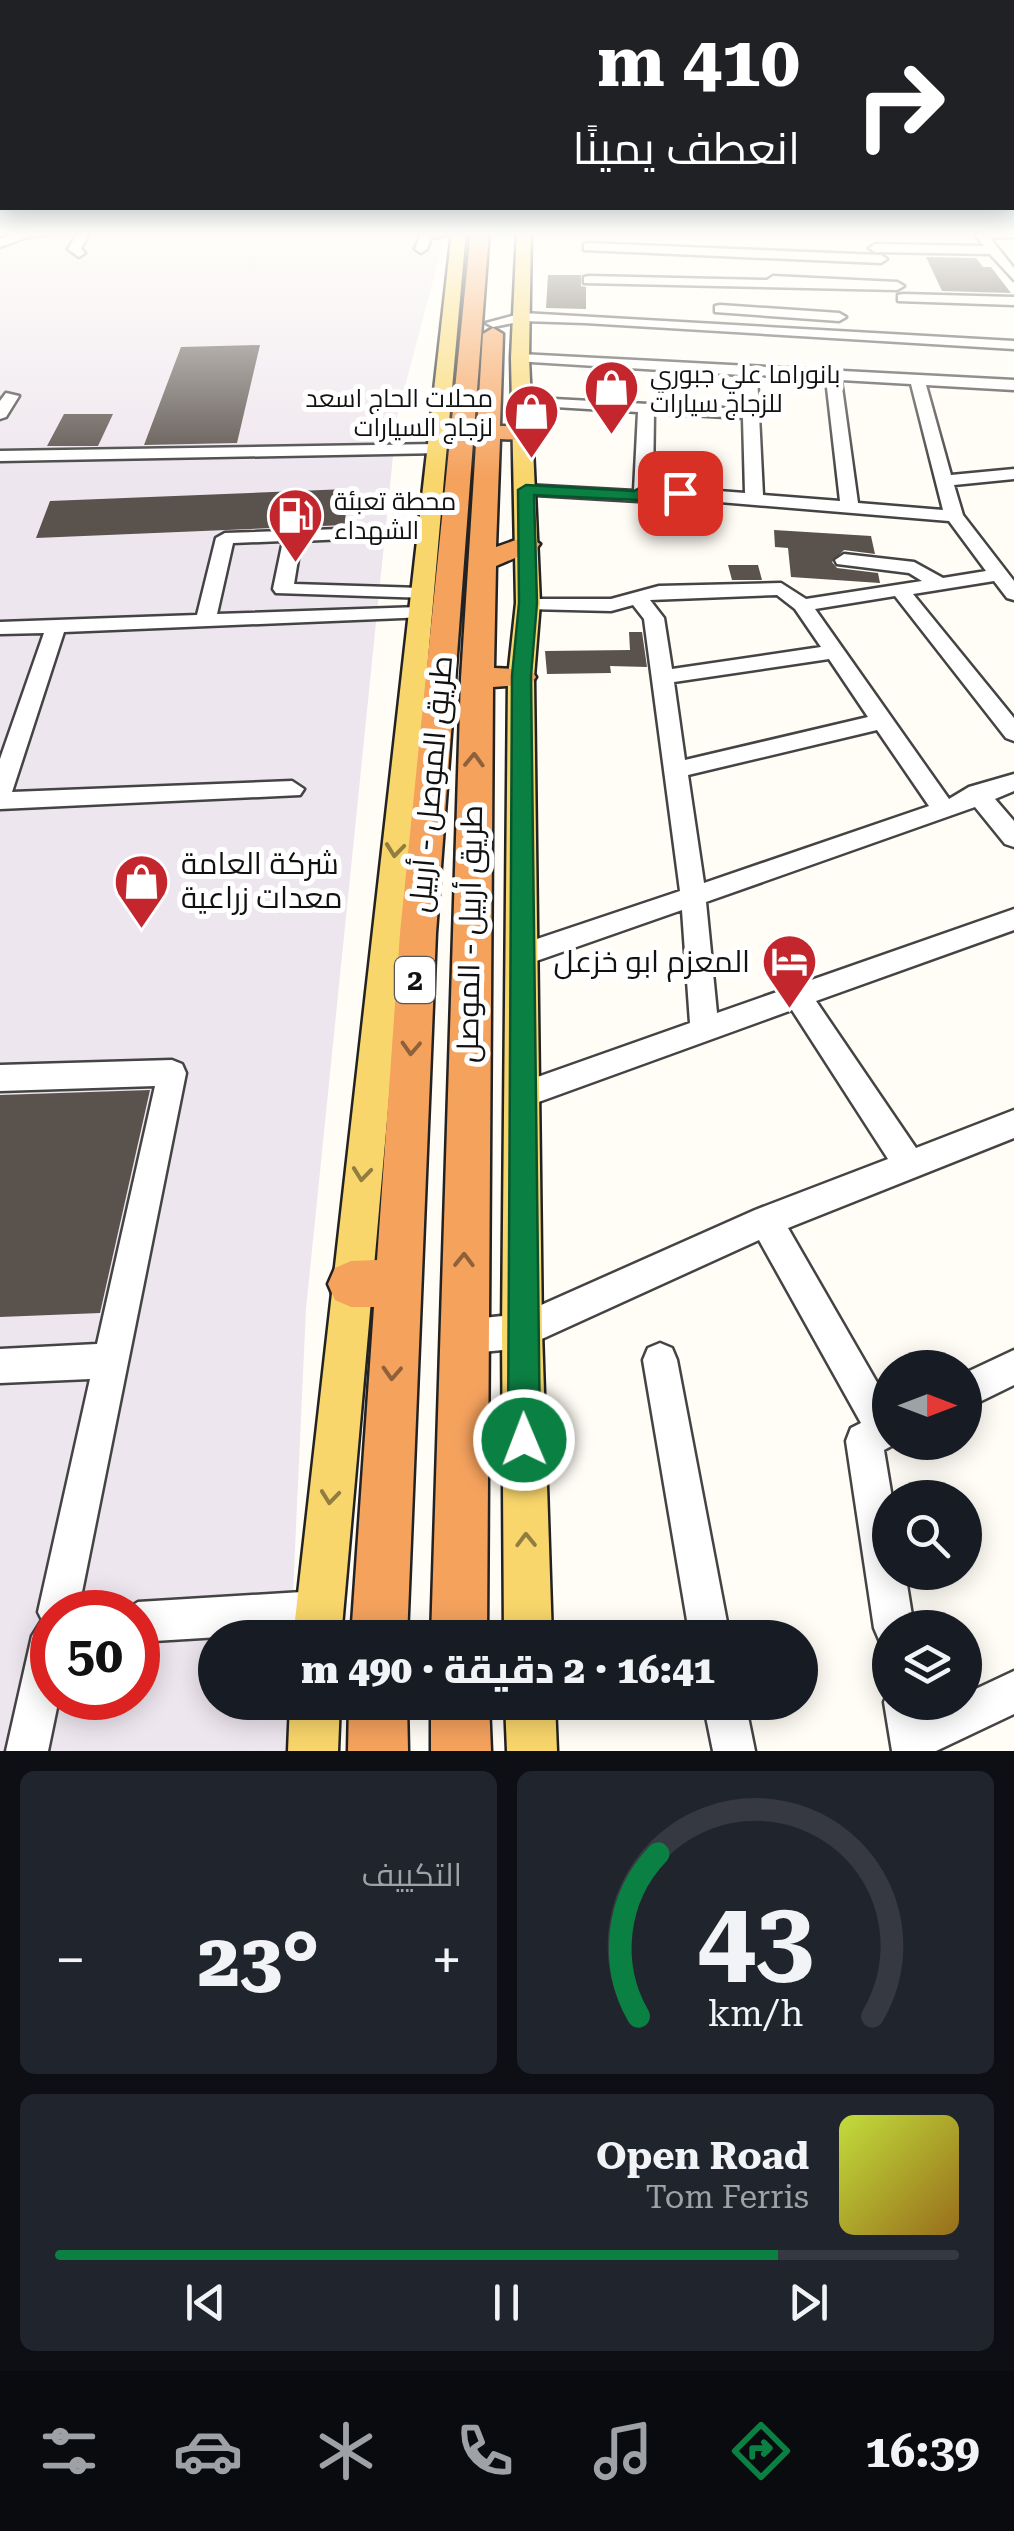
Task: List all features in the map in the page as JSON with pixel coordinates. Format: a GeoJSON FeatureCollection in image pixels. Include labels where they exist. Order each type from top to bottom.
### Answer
{"type":"FeatureCollection","features":[{"type":"Feature","properties":{"kind":"highway","name":"2"},"geometry":{"type":"LineString","coordinates":[[494,313],[496,317]]}},
{"type":"Feature","properties":{"kind":"highway","name":"طريق أربيل - الموصل"},"geometry":{"type":"LineString","coordinates":[[459,1620],[476,678],[496,317]]}},
{"type":"Feature","properties":{"kind":"highway"},"geometry":{"type":"LineString","coordinates":[[436,449],[491,426]]}},
{"type":"Feature","properties":{"kind":"highway","name":"طريق الموصل - أربيل"},"geometry":{"type":"LineString","coordinates":[[380,1620],[415,791],[491,426]]}},
{"type":"Feature","properties":{"kind":"highway"},"geometry":{"type":"LineString","coordinates":[[481,563],[526,538],[484,510]]}},
{"type":"Feature","properties":{"kind":"highway"},"geometry":{"type":"LineString","coordinates":[[476,678],[522,676]]}},
{"type":"Feature","properties":{"kind":"highway"},"geometry":{"type":"LineString","coordinates":[[350,1284],[396,1283]]}},
{"type":"Feature","properties":{"kind":"highway"},"geometry":{"type":"LineString","coordinates":[[378,1720],[378,1751]]}},
{"type":"Feature","properties":{"kind":"highway"},"geometry":{"type":"LineString","coordinates":[[460,1720],[461,1751]]}},
{"type":"Feature","properties":{"kind":"main road"},"geometry":{"type":"LineString","coordinates":[[318,1620],[350,1284],[415,791],[420,603],[436,449],[456,313]]}},
{"type":"Feature","properties":{"kind":"main road"},"geometry":{"type":"LineString","coordinates":[[497,313],[496,317],[520,358],[522,400],[491,426],[526,490],[528,603],[522,676],[522,1331],[528,1620]]}},
{"type":"Feature","properties":{"kind":"main road"},"geometry":{"type":"LineString","coordinates":[[313,1751],[314,1720]]}},
{"type":"Feature","properties":{"kind":"main road"},"geometry":{"type":"LineString","coordinates":[[531,1720],[532,1751]]}},
{"type":"Feature","properties":{"kind":"street"},"geometry":{"type":"LineString","coordinates":[[585,319],[586,313]]}},
{"type":"Feature","properties":{"kind":"street"},"geometry":{"type":"LineString","coordinates":[[783,313],[862,318]]}},
{"type":"Feature","properties":{"kind":"street"},"geometry":{"type":"LineString","coordinates":[[496,317],[585,319],[833,373],[1007,384],[1014,396]]}},
{"type":"Feature","properties":{"kind":"street"},"geometry":{"type":"LineString","coordinates":[[520,358],[1014,345]]}},
{"type":"Feature","properties":{"kind":"street"},"geometry":{"type":"LineString","coordinates":[[736,352],[750,414],[754,499]]}},
{"type":"Feature","properties":{"kind":"street"},"geometry":{"type":"LineString","coordinates":[[833,373],[850,507]]}},
{"type":"Feature","properties":{"kind":"street"},"geometry":{"type":"LineString","coordinates":[[918,379],[954,516],[1014,594]]}},
{"type":"Feature","properties":{"kind":"street"},"geometry":{"type":"LineString","coordinates":[[0,414],[11,396]]}},
{"type":"Feature","properties":{"kind":"street"},"geometry":{"type":"LineString","coordinates":[[522,400],[750,414]]}},
{"type":"Feature","properties":{"kind":"street"},"geometry":{"type":"LineString","coordinates":[[526,490],[638,496],[644,490],[646,408]]}},
{"type":"Feature","properties":{"kind":"street"},"geometry":{"type":"LineString","coordinates":[[0,456],[436,449]]}},
{"type":"Feature","properties":{"kind":"street"},"geometry":{"type":"LineString","coordinates":[[942,481],[1012,476]]}},
{"type":"Feature","properties":{"kind":"street"},"geometry":{"type":"LineString","coordinates":[[644,490],[954,516]]}},
{"type":"Feature","properties":{"kind":"street"},"geometry":{"type":"LineString","coordinates":[[206,621],[225,538],[427,531]]}},
{"type":"Feature","properties":{"kind":"street"},"geometry":{"type":"LineString","coordinates":[[293,536],[283,588],[420,603]]}},
{"type":"Feature","properties":{"kind":"street"},"geometry":{"type":"LineString","coordinates":[[844,560],[914,568],[942,585]]}},
{"type":"Feature","properties":{"kind":"street"},"geometry":{"type":"LineString","coordinates":[[802,605],[997,575]]}},
{"type":"Feature","properties":{"kind":"street"},"geometry":{"type":"LineString","coordinates":[[528,603],[611,605],[658,592],[781,589],[802,605],[944,810]]}},
{"type":"Feature","properties":{"kind":"street"},"geometry":{"type":"LineString","coordinates":[[902,592],[1014,734]]}},
{"type":"Feature","properties":{"kind":"street"},"geometry":{"type":"LineString","coordinates":[[638,598],[654,618],[693,895],[705,1030]]}},
{"type":"Feature","properties":{"kind":"street"},"geometry":{"type":"LineString","coordinates":[[0,628],[206,621],[420,603]]}},
{"type":"Feature","properties":{"kind":"street"},"geometry":{"type":"LineString","coordinates":[[0,793],[56,626]]}},
{"type":"Feature","properties":{"kind":"street"},"geometry":{"type":"LineString","coordinates":[[662,678],[832,652]]}},
{"type":"Feature","properties":{"kind":"street"},"geometry":{"type":"LineString","coordinates":[[675,770],[880,722]]}},
{"type":"Feature","properties":{"kind":"street"},"geometry":{"type":"LineString","coordinates":[[522,955],[944,810],[977,793],[1014,782]]}},
{"type":"Feature","properties":{"kind":"street"},"geometry":{"type":"LineString","coordinates":[[0,802],[292,789]]}},
{"type":"Feature","properties":{"kind":"street"},"geometry":{"type":"LineString","coordinates":[[977,793],[1014,838]]}},
{"type":"Feature","properties":{"kind":"street"},"geometry":{"type":"LineString","coordinates":[[522,1095],[1014,918]]}},
{"type":"Feature","properties":{"kind":"street"},"geometry":{"type":"LineString","coordinates":[[798,997],[910,1166]]}},
{"type":"Feature","properties":{"kind":"street"},"geometry":{"type":"LineString","coordinates":[[0,1078],[172,1073],[63,1590]]}},
{"type":"Feature","properties":{"kind":"street"},"geometry":{"type":"LineString","coordinates":[[463,1337],[522,1331],[766,1221],[1014,1124]]}},
{"type":"Feature","properties":{"kind":"street"},"geometry":{"type":"LineString","coordinates":[[766,1221],[872,1403]]}},
{"type":"Feature","properties":{"kind":"street"},"geometry":{"type":"LineString","coordinates":[[660,1360],[707,1620]]}},
{"type":"Feature","properties":{"kind":"street"},"geometry":{"type":"LineString","coordinates":[[0,1366],[110,1361]]}},
{"type":"Feature","properties":{"kind":"street"},"geometry":{"type":"LineString","coordinates":[[982,1383],[1014,1367]]}},
{"type":"Feature","properties":{"kind":"street"},"geometry":{"type":"LineString","coordinates":[[872,1437],[864,1441],[891,1610]]}},
{"type":"Feature","properties":{"kind":"street"},"geometry":{"type":"LineString","coordinates":[[160,1622],[198,1623]]}},
{"type":"Feature","properties":{"kind":"street"},"geometry":{"type":"LineString","coordinates":[[910,1732],[1014,1692]]}},
{"type":"Feature","properties":{"kind":"street"},"geometry":{"type":"LineString","coordinates":[[28,1751],[34,1720]]}},
{"type":"Feature","properties":{"kind":"street"},"geometry":{"type":"LineString","coordinates":[[728,1720],[734,1751]]}},
{"type":"Feature","properties":{"kind":"shaded area"},"geometry":{"type":"Polygon","coordinates":[[[0,313],[424,313],[397,417],[306,1309],[292,1620],[198,1620],[198,1720],[287,1720],[286,1751],[0,1751],[0,313]]]}},
{"type":"Feature","properties":{"kind":"building"},"geometry":{"type":"Polygon","coordinates":[[[260,345],[237,443],[144,445],[181,347],[260,345]]]}},
{"type":"Feature","properties":{"kind":"building"},"geometry":{"type":"Polygon","coordinates":[[[64,414],[113,414],[98,446],[47,446],[64,414]]]}},
{"type":"Feature","properties":{"kind":"building"},"geometry":{"type":"Polygon","coordinates":[[[347,489],[345,525],[36,538],[50,501],[347,489]]]}},
{"type":"Feature","properties":{"kind":"building"},"geometry":{"type":"Polygon","coordinates":[[[774,530],[871,536],[875,554],[844,550],[832,562],[837,568],[878,573],[880,583],[791,577],[788,548],[775,547],[774,530]]]}},
{"type":"Feature","properties":{"kind":"building"},"geometry":{"type":"Polygon","coordinates":[[[728,565],[758,565],[762,580],[732,580],[728,565]]]}},
{"type":"Feature","properties":{"kind":"building"},"geometry":{"type":"Polygon","coordinates":[[[629,632],[642,632],[647,667],[610,666],[611,673],[547,674],[545,651],[630,650],[629,632]]]}},
{"type":"Feature","properties":{"kind":"building"},"geometry":{"type":"Polygon","coordinates":[[[150,1090],[100,1313],[0,1317],[0,1095],[150,1090]]]}},
{"type":"Feature","properties":{"kind":"place","name":"بانوراما علي جبوري للزجاج سيارات"},"geometry":{"type":"Point","coordinates":[611,437]}},
{"type":"Feature","properties":{"kind":"place","name":"محلات الحاج اسعد لزجاج السيارات"},"geometry":{"type":"Point","coordinates":[532,461]}},
{"type":"Feature","properties":{"kind":"place","name":"محطة تعبئة الشهداء"},"geometry":{"type":"Point","coordinates":[295,564]}},
{"type":"Feature","properties":{"kind":"place","name":"شركة العامة معدات زراعية"},"geometry":{"type":"Point","coordinates":[142,930]}},
{"type":"Feature","properties":{"kind":"place","name":"المعزم ابو خزعل"},"geometry":{"type":"Point","coordinates":[789,1011]}},
{"type":"Feature","properties":{"kind":"route"},"geometry":{"type":"LineString","coordinates":[[524,1440],[522,676],[528,603],[526,490],[638,496],[644,490],[680,493]]}}]}
